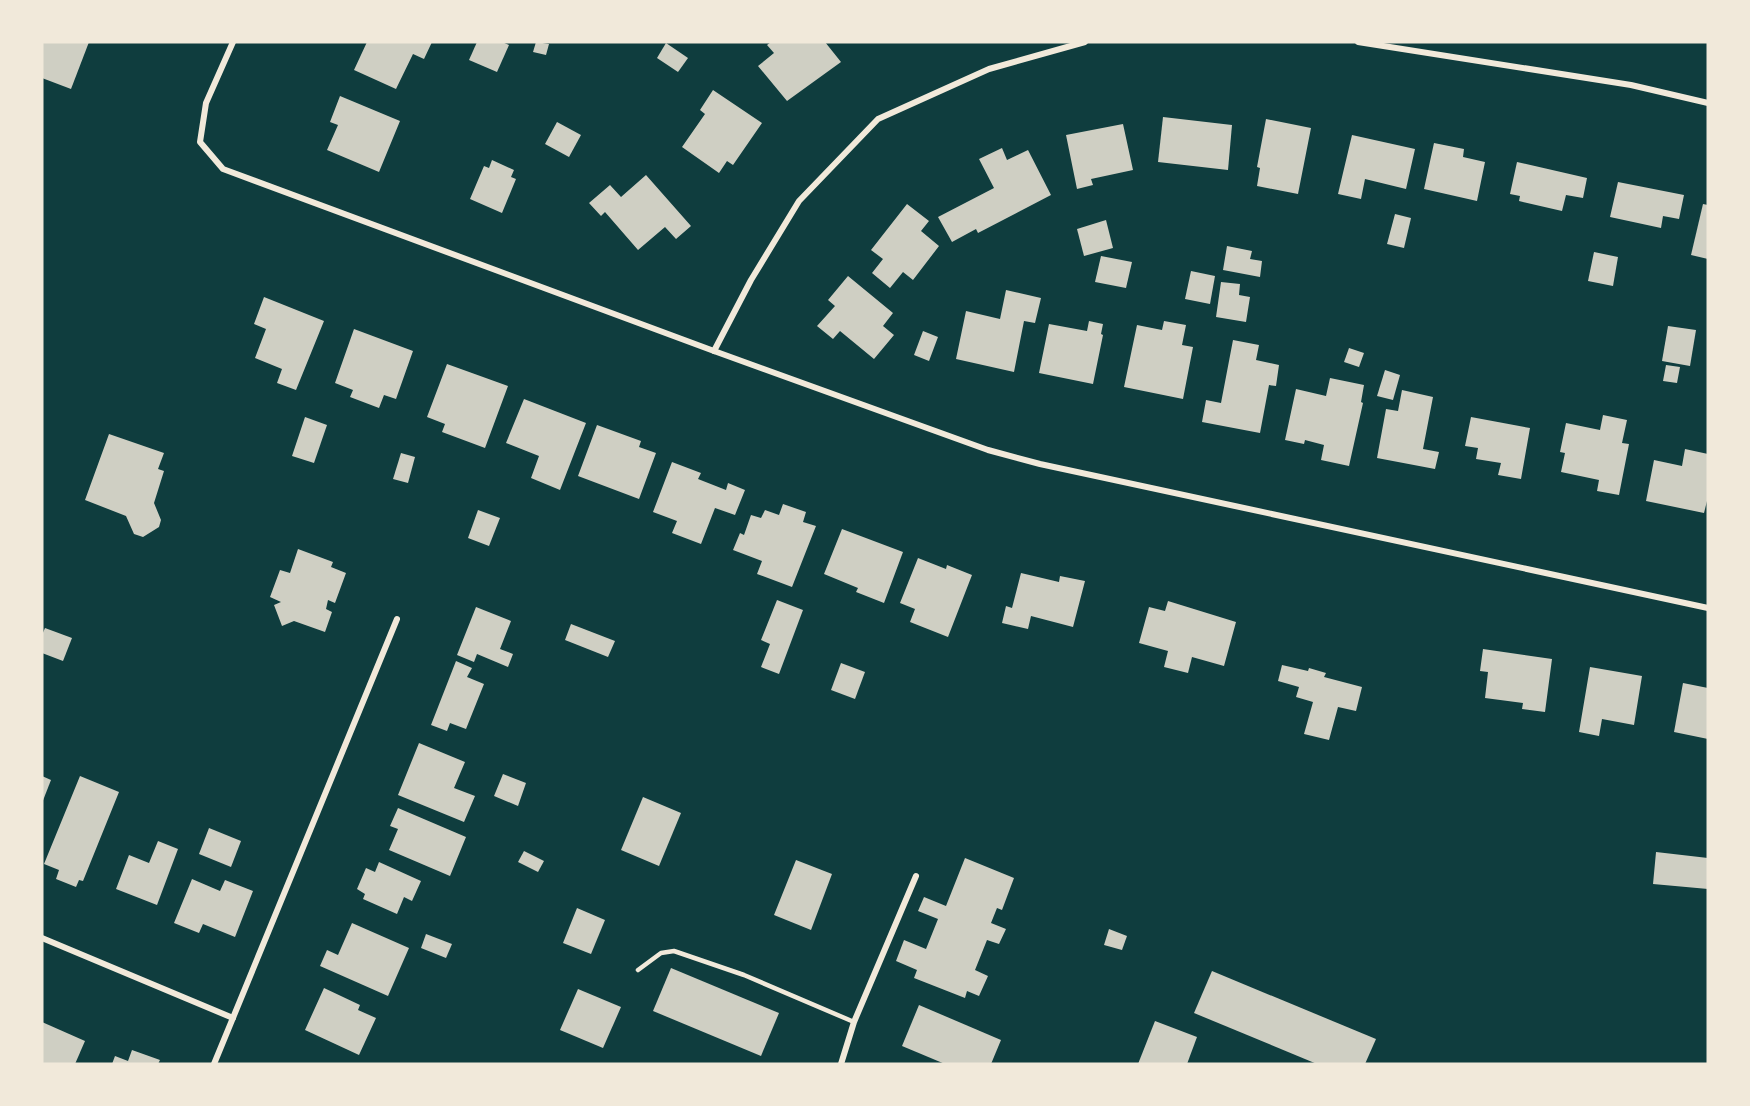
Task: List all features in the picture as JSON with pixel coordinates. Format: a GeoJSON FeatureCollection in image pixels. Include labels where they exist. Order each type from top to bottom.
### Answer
{"type":"FeatureCollection","features":[{"type":"Feature","properties":{"kind":"street"},"geometry":{"type":"LineString","coordinates":[[233,42],[206,103],[200,141],[223,169],[988,450],[1040,464],[1708,608]]}},
{"type":"Feature","properties":{"kind":"street"},"geometry":{"type":"LineString","coordinates":[[714,351],[751,280],[799,201],[878,119],[989,69],[1085,42]]}},
{"type":"Feature","properties":{"kind":"street"},"geometry":{"type":"LineString","coordinates":[[1358,42],[1631,85],[1708,103]]}},
{"type":"Feature","properties":{"kind":"street"},"geometry":{"type":"LineString","coordinates":[[214,1064],[397,619]]}},
{"type":"Feature","properties":{"kind":"street"},"geometry":{"type":"LineString","coordinates":[[841,1064],[854,1022],[915,876]]}},
{"type":"Feature","properties":{"kind":"street"},"geometry":{"type":"LineString","coordinates":[[42,938],[233,1018]]}},
{"type":"Feature","properties":{"kind":"lane"},"geometry":{"type":"LineString","coordinates":[[638,970],[661,953],[674,951],[744,975],[854,1022]]}},
{"type":"Feature","properties":{"kind":"building"},"geometry":{"type":"Polygon","coordinates":[[[42,42],[89,42],[71,89],[42,78],[42,42]]]}},
{"type":"Feature","properties":{"kind":"building"},"geometry":{"type":"Polygon","coordinates":[[[367,42],[432,42],[424,59],[413,54],[396,89],[354,70],[367,42]]]}},
{"type":"Feature","properties":{"kind":"building"},"geometry":{"type":"Polygon","coordinates":[[[477,42],[502,42],[509,45],[497,72],[469,60],[477,42]]]}},
{"type":"Feature","properties":{"kind":"building"},"geometry":{"type":"Polygon","coordinates":[[[536,42],[549,44],[546,55],[533,52],[536,42]]]}},
{"type":"Feature","properties":{"kind":"building"},"geometry":{"type":"Polygon","coordinates":[[[771,42],[825,42],[841,62],[787,101],[758,66],[774,53],[767,45],[771,42]]]}},
{"type":"Feature","properties":{"kind":"building"},"geometry":{"type":"Polygon","coordinates":[[[666,43],[688,58],[678,72],[657,58],[666,43]]]}},
{"type":"Feature","properties":{"kind":"building"},"geometry":{"type":"Polygon","coordinates":[[[713,90],[762,123],[733,165],[727,161],[719,173],[682,147],[705,114],[700,110],[713,90]]]}},
{"type":"Feature","properties":{"kind":"building"},"geometry":{"type":"Polygon","coordinates":[[[340,96],[400,121],[379,172],[327,150],[338,125],[330,122],[340,96]]]}},
{"type":"Feature","properties":{"kind":"building"},"geometry":{"type":"Polygon","coordinates":[[[1163,117],[1232,125],[1228,170],[1158,162],[1163,117]]]}},
{"type":"Feature","properties":{"kind":"building"},"geometry":{"type":"Polygon","coordinates":[[[1266,119],[1311,128],[1298,194],[1257,186],[1260,168],[1257,167],[1266,119]]]}},
{"type":"Feature","properties":{"kind":"building"},"geometry":{"type":"Polygon","coordinates":[[[557,122],[581,135],[569,157],[545,144],[557,122]]]}},
{"type":"Feature","properties":{"kind":"building"},"geometry":{"type":"Polygon","coordinates":[[[1123,124],[1133,170],[1091,179],[1093,185],[1077,189],[1066,135],[1123,124]]]}},
{"type":"Feature","properties":{"kind":"building"},"geometry":{"type":"Polygon","coordinates":[[[1352,135],[1415,149],[1406,189],[1365,179],[1361,199],[1338,194],[1352,135]]]}},
{"type":"Feature","properties":{"kind":"building"},"geometry":{"type":"Polygon","coordinates":[[[1434,143],[1464,149],[1463,157],[1485,162],[1477,201],[1424,189],[1434,143]]]}},
{"type":"Feature","properties":{"kind":"building"},"geometry":{"type":"Polygon","coordinates":[[[1002,148],[1007,160],[1028,150],[1051,195],[978,233],[976,229],[952,242],[938,217],[994,188],[979,159],[1002,148]]]}},
{"type":"Feature","properties":{"kind":"building"},"geometry":{"type":"Polygon","coordinates":[[[492,160],[514,170],[511,177],[516,179],[502,213],[470,199],[484,166],[489,168],[492,160]]]}},
{"type":"Feature","properties":{"kind":"building"},"geometry":{"type":"Polygon","coordinates":[[[1517,162],[1587,178],[1583,198],[1566,195],[1562,211],[1519,201],[1520,196],[1510,194],[1517,162]]]}},
{"type":"Feature","properties":{"kind":"building"},"geometry":{"type":"Polygon","coordinates":[[[646,175],[691,226],[676,239],[665,227],[638,250],[605,212],[601,216],[589,203],[610,185],[621,197],[646,175]]]}},
{"type":"Feature","properties":{"kind":"building"},"geometry":{"type":"Polygon","coordinates":[[[1618,182],[1684,195],[1679,219],[1663,216],[1661,228],[1610,217],[1618,182]]]}},
{"type":"Feature","properties":{"kind":"building"},"geometry":{"type":"Polygon","coordinates":[[[907,204],[929,221],[921,231],[939,246],[913,280],[903,272],[890,288],[872,273],[883,259],[871,250],[907,204]]]}},
{"type":"Feature","properties":{"kind":"building"},"geometry":{"type":"Polygon","coordinates":[[[1703,204],[1708,205],[1708,259],[1691,255],[1703,204]]]}},
{"type":"Feature","properties":{"kind":"building"},"geometry":{"type":"Polygon","coordinates":[[[1395,214],[1411,218],[1404,248],[1387,244],[1395,214]]]}},
{"type":"Feature","properties":{"kind":"building"},"geometry":{"type":"Polygon","coordinates":[[[1106,220],[1113,248],[1084,256],[1077,229],[1106,220]]]}},
{"type":"Feature","properties":{"kind":"building"},"geometry":{"type":"Polygon","coordinates":[[[1227,246],[1252,251],[1250,259],[1262,261],[1260,277],[1223,270],[1227,246]]]}},
{"type":"Feature","properties":{"kind":"building"},"geometry":{"type":"Polygon","coordinates":[[[1594,252],[1618,257],[1613,286],[1588,281],[1594,252]]]}},
{"type":"Feature","properties":{"kind":"building"},"geometry":{"type":"Polygon","coordinates":[[[1101,256],[1132,262],[1126,288],[1095,282],[1101,256]]]}},
{"type":"Feature","properties":{"kind":"building"},"geometry":{"type":"Polygon","coordinates":[[[1191,271],[1215,276],[1210,304],[1185,299],[1191,271]]]}},
{"type":"Feature","properties":{"kind":"building"},"geometry":{"type":"Polygon","coordinates":[[[848,276],[893,313],[883,326],[894,335],[874,359],[840,331],[833,339],[817,326],[835,306],[828,300],[848,276]]]}},
{"type":"Feature","properties":{"kind":"building"},"geometry":{"type":"Polygon","coordinates":[[[1221,282],[1240,284],[1239,295],[1250,297],[1246,322],[1216,317],[1221,282]]]}},
{"type":"Feature","properties":{"kind":"building"},"geometry":{"type":"Polygon","coordinates":[[[1006,290],[1041,298],[1035,323],[1024,321],[1014,372],[956,359],[966,311],[1000,319],[1006,290]]]}},
{"type":"Feature","properties":{"kind":"building"},"geometry":{"type":"Polygon","coordinates":[[[264,297],[324,321],[296,390],[277,383],[282,369],[255,358],[266,329],[254,324],[264,297]]]}},
{"type":"Feature","properties":{"kind":"building"},"geometry":{"type":"Polygon","coordinates":[[[1089,321],[1103,324],[1101,334],[1103,335],[1093,384],[1039,373],[1049,324],[1087,331],[1089,321]]]}},
{"type":"Feature","properties":{"kind":"building"},"geometry":{"type":"Polygon","coordinates":[[[1164,321],[1186,325],[1182,345],[1193,347],[1183,399],[1124,387],[1137,325],[1162,330],[1164,321]]]}},
{"type":"Feature","properties":{"kind":"building"},"geometry":{"type":"Polygon","coordinates":[[[1668,326],[1696,330],[1690,366],[1662,361],[1668,326]]]}},
{"type":"Feature","properties":{"kind":"building"},"geometry":{"type":"Polygon","coordinates":[[[354,329],[413,351],[396,399],[384,395],[379,408],[350,397],[353,390],[335,383],[354,329]]]}},
{"type":"Feature","properties":{"kind":"building"},"geometry":{"type":"Polygon","coordinates":[[[923,331],[938,337],[929,361],[914,355],[923,331]]]}},
{"type":"Feature","properties":{"kind":"building"},"geometry":{"type":"Polygon","coordinates":[[[1233,340],[1259,345],[1256,360],[1279,365],[1276,386],[1269,385],[1260,433],[1202,422],[1206,400],[1221,403],[1233,340]]]}},
{"type":"Feature","properties":{"kind":"building"},"geometry":{"type":"Polygon","coordinates":[[[1349,348],[1364,353],[1359,367],[1344,362],[1349,348]]]}},
{"type":"Feature","properties":{"kind":"building"},"geometry":{"type":"Polygon","coordinates":[[[447,364],[508,386],[485,448],[442,432],[445,424],[427,417],[447,364]]]}},
{"type":"Feature","properties":{"kind":"building"},"geometry":{"type":"Polygon","coordinates":[[[1666,365],[1680,367],[1677,383],[1663,381],[1666,365]]]}},
{"type":"Feature","properties":{"kind":"building"},"geometry":{"type":"Polygon","coordinates":[[[1385,370],[1400,375],[1393,400],[1377,396],[1385,370]]]}},
{"type":"Feature","properties":{"kind":"building"},"geometry":{"type":"Polygon","coordinates":[[[1330,378],[1364,385],[1361,402],[1363,403],[1349,466],[1321,460],[1324,445],[1305,440],[1304,444],[1285,440],[1296,389],[1326,396],[1330,378]]]}},
{"type":"Feature","properties":{"kind":"building"},"geometry":{"type":"Polygon","coordinates":[[[1402,390],[1433,397],[1423,449],[1439,452],[1435,469],[1377,458],[1386,409],[1398,411],[1402,390]]]}},
{"type":"Feature","properties":{"kind":"building"},"geometry":{"type":"Polygon","coordinates":[[[524,399],[586,423],[560,490],[531,478],[539,456],[506,443],[524,399]]]}},
{"type":"Feature","properties":{"kind":"building"},"geometry":{"type":"Polygon","coordinates":[[[1603,415],[1627,420],[1622,443],[1629,444],[1619,495],[1597,491],[1599,480],[1561,472],[1565,453],[1560,452],[1566,423],[1600,430],[1603,415]]]}},
{"type":"Feature","properties":{"kind":"building"},"geometry":{"type":"Polygon","coordinates":[[[305,417],[327,425],[314,463],[292,456],[305,417]]]}},
{"type":"Feature","properties":{"kind":"building"},"geometry":{"type":"Polygon","coordinates":[[[1471,417],[1530,428],[1521,479],[1498,475],[1501,463],[1476,459],[1478,448],[1465,446],[1471,417]]]}},
{"type":"Feature","properties":{"kind":"building"},"geometry":{"type":"Polygon","coordinates":[[[597,425],[641,441],[639,447],[656,453],[639,499],[578,476],[597,425]]]}},
{"type":"Feature","properties":{"kind":"building"},"geometry":{"type":"Polygon","coordinates":[[[109,434],[164,453],[158,469],[164,471],[154,503],[161,520],[159,527],[143,537],[134,534],[126,516],[85,500],[109,434]]]}},
{"type":"Feature","properties":{"kind":"building"},"geometry":{"type":"Polygon","coordinates":[[[1685,449],[1708,454],[1708,497],[1704,513],[1646,501],[1654,460],[1682,466],[1685,449]]]}},
{"type":"Feature","properties":{"kind":"building"},"geometry":{"type":"Polygon","coordinates":[[[401,453],[415,457],[408,483],[393,479],[401,453]]]}},
{"type":"Feature","properties":{"kind":"building"},"geometry":{"type":"Polygon","coordinates":[[[672,462],[701,473],[698,479],[726,490],[728,483],[745,490],[735,515],[715,508],[701,544],[672,533],[677,521],[653,512],[672,462]]]}},
{"type":"Feature","properties":{"kind":"building"},"geometry":{"type":"Polygon","coordinates":[[[783,504],[806,512],[803,522],[816,526],[792,587],[757,574],[762,561],[733,550],[740,533],[744,535],[751,515],[761,518],[765,510],[779,515],[783,504]]]}},
{"type":"Feature","properties":{"kind":"building"},"geometry":{"type":"Polygon","coordinates":[[[478,510],[500,518],[489,546],[468,538],[478,510]]]}},
{"type":"Feature","properties":{"kind":"building"},"geometry":{"type":"Polygon","coordinates":[[[842,529],[903,552],[884,603],[856,592],[858,588],[824,574],[842,529]]]}},
{"type":"Feature","properties":{"kind":"building"},"geometry":{"type":"Polygon","coordinates":[[[298,549],[333,562],[331,567],[346,573],[335,603],[328,600],[326,609],[332,612],[325,632],[294,621],[282,626],[274,605],[281,602],[270,597],[280,570],[290,573],[298,549]]]}},
{"type":"Feature","properties":{"kind":"building"},"geometry":{"type":"Polygon","coordinates":[[[918,558],[946,569],[947,565],[972,575],[948,637],[910,622],[915,609],[900,603],[918,558]]]}},
{"type":"Feature","properties":{"kind":"building"},"geometry":{"type":"Polygon","coordinates":[[[1021,573],[1059,582],[1060,576],[1085,581],[1073,627],[1031,616],[1028,629],[1002,623],[1006,606],[1012,608],[1021,573]]]}},
{"type":"Feature","properties":{"kind":"building"},"geometry":{"type":"Polygon","coordinates":[[[777,600],[803,610],[779,674],[761,667],[770,644],[761,640],[777,600]]]}},
{"type":"Feature","properties":{"kind":"building"},"geometry":{"type":"Polygon","coordinates":[[[1168,601],[1236,622],[1224,666],[1192,657],[1188,673],[1164,667],[1168,651],[1139,643],[1149,607],[1165,611],[1168,601]]]}},
{"type":"Feature","properties":{"kind":"building"},"geometry":{"type":"Polygon","coordinates":[[[476,607],[511,621],[500,649],[513,654],[508,667],[477,654],[474,662],[457,655],[476,607]]]}},
{"type":"Feature","properties":{"kind":"building"},"geometry":{"type":"Polygon","coordinates":[[[571,624],[615,641],[608,657],[565,640],[571,624]]]}},
{"type":"Feature","properties":{"kind":"building"},"geometry":{"type":"Polygon","coordinates":[[[45,628],[72,638],[63,661],[42,653],[42,635],[45,628]]]}},
{"type":"Feature","properties":{"kind":"building"},"geometry":{"type":"Polygon","coordinates":[[[1483,649],[1552,659],[1545,712],[1522,709],[1523,703],[1485,698],[1488,672],[1480,671],[1483,649]]]}},
{"type":"Feature","properties":{"kind":"building"},"geometry":{"type":"Polygon","coordinates":[[[456,661],[472,668],[467,677],[484,684],[466,729],[450,723],[447,731],[431,725],[456,661]]]}},
{"type":"Feature","properties":{"kind":"building"},"geometry":{"type":"Polygon","coordinates":[[[841,663],[865,672],[855,699],[831,690],[841,663]]]}},
{"type":"Feature","properties":{"kind":"building"},"geometry":{"type":"Polygon","coordinates":[[[1282,665],[1308,671],[1309,668],[1326,673],[1324,677],[1362,687],[1356,711],[1338,707],[1329,740],[1304,734],[1313,702],[1296,697],[1299,687],[1278,681],[1282,665]]]}},
{"type":"Feature","properties":{"kind":"building"},"geometry":{"type":"Polygon","coordinates":[[[1590,667],[1642,676],[1634,725],[1602,719],[1599,736],[1579,732],[1590,667]]]}},
{"type":"Feature","properties":{"kind":"building"},"geometry":{"type":"Polygon","coordinates":[[[1683,683],[1708,688],[1708,739],[1674,732],[1683,683]]]}},
{"type":"Feature","properties":{"kind":"building"},"geometry":{"type":"Polygon","coordinates":[[[419,743],[465,762],[454,788],[475,796],[464,822],[398,795],[419,743]]]}},
{"type":"Feature","properties":{"kind":"building"},"geometry":{"type":"Polygon","coordinates":[[[503,774],[526,783],[518,806],[494,796],[503,774]]]}},
{"type":"Feature","properties":{"kind":"building"},"geometry":{"type":"Polygon","coordinates":[[[42,776],[51,780],[42,803],[42,776]]]}},
{"type":"Feature","properties":{"kind":"building"},"geometry":{"type":"Polygon","coordinates":[[[80,776],[119,792],[83,881],[79,880],[76,887],[56,879],[59,870],[44,864],[80,776]]]}},
{"type":"Feature","properties":{"kind":"building"},"geometry":{"type":"Polygon","coordinates":[[[643,797],[681,813],[659,866],[621,850],[643,797]]]}},
{"type":"Feature","properties":{"kind":"building"},"geometry":{"type":"Polygon","coordinates":[[[398,808],[466,837],[450,876],[389,850],[398,829],[390,826],[398,808]]]}},
{"type":"Feature","properties":{"kind":"building"},"geometry":{"type":"Polygon","coordinates":[[[209,828],[241,841],[231,867],[199,854],[209,828]]]}},
{"type":"Feature","properties":{"kind":"building"},"geometry":{"type":"Polygon","coordinates":[[[158,841],[178,849],[157,905],[116,889],[129,855],[149,863],[158,841]]]}},
{"type":"Feature","properties":{"kind":"building"},"geometry":{"type":"Polygon","coordinates":[[[524,851],[544,861],[538,872],[518,862],[524,851]]]}},
{"type":"Feature","properties":{"kind":"building"},"geometry":{"type":"Polygon","coordinates":[[[1656,852],[1708,858],[1708,889],[1653,884],[1656,852]]]}},
{"type":"Feature","properties":{"kind":"building"},"geometry":{"type":"Polygon","coordinates":[[[965,858],[1014,878],[1002,910],[997,908],[991,923],[1006,929],[999,944],[987,940],[975,970],[988,976],[979,996],[967,991],[965,998],[914,978],[917,970],[896,961],[904,940],[926,949],[938,919],[918,911],[924,897],[946,906],[965,858]]]}},
{"type":"Feature","properties":{"kind":"building"},"geometry":{"type":"Polygon","coordinates":[[[796,860],[832,874],[811,930],[774,915],[796,860]]]}},
{"type":"Feature","properties":{"kind":"building"},"geometry":{"type":"Polygon","coordinates":[[[379,862],[421,881],[412,901],[404,897],[397,914],[363,899],[365,894],[357,889],[366,868],[375,872],[379,862]]]}},
{"type":"Feature","properties":{"kind":"building"},"geometry":{"type":"Polygon","coordinates":[[[192,879],[220,891],[225,880],[253,891],[235,937],[203,924],[199,933],[174,923],[192,879]]]}},
{"type":"Feature","properties":{"kind":"building"},"geometry":{"type":"Polygon","coordinates":[[[577,908],[605,920],[591,954],[563,943],[577,908]]]}},
{"type":"Feature","properties":{"kind":"building"},"geometry":{"type":"Polygon","coordinates":[[[352,923],[409,948],[388,996],[320,966],[327,950],[338,955],[352,923]]]}},
{"type":"Feature","properties":{"kind":"building"},"geometry":{"type":"Polygon","coordinates":[[[1109,929],[1127,936],[1122,950],[1104,945],[1109,929]]]}},
{"type":"Feature","properties":{"kind":"building"},"geometry":{"type":"Polygon","coordinates":[[[426,934],[452,944],[446,958],[421,948],[426,934]]]}},
{"type":"Feature","properties":{"kind":"building"},"geometry":{"type":"Polygon","coordinates":[[[671,968],[779,1013],[761,1056],[653,1011],[671,968]]]}},
{"type":"Feature","properties":{"kind":"building"},"geometry":{"type":"Polygon","coordinates":[[[1212,971],[1376,1039],[1365,1064],[1317,1064],[1194,1013],[1212,971]]]}},
{"type":"Feature","properties":{"kind":"building"},"geometry":{"type":"Polygon","coordinates":[[[324,988],[360,1005],[358,1010],[376,1018],[359,1055],[305,1030],[324,988]]]}},
{"type":"Feature","properties":{"kind":"building"},"geometry":{"type":"Polygon","coordinates":[[[578,989],[621,1007],[603,1048],[560,1030],[578,989]]]}},
{"type":"Feature","properties":{"kind":"building"},"geometry":{"type":"Polygon","coordinates":[[[919,1005],[1001,1040],[991,1064],[945,1064],[902,1046],[919,1005]]]}},
{"type":"Feature","properties":{"kind":"building"},"geometry":{"type":"Polygon","coordinates":[[[1155,1021],[1197,1037],[1187,1064],[1138,1064],[1155,1021]]]}},
{"type":"Feature","properties":{"kind":"building"},"geometry":{"type":"Polygon","coordinates":[[[42,1022],[85,1041],[75,1064],[42,1063],[42,1022]]]}},
{"type":"Feature","properties":{"kind":"building"},"geometry":{"type":"Polygon","coordinates":[[[132,1050],[160,1060],[158,1064],[112,1064],[115,1056],[128,1061],[132,1050]]]}}]}
